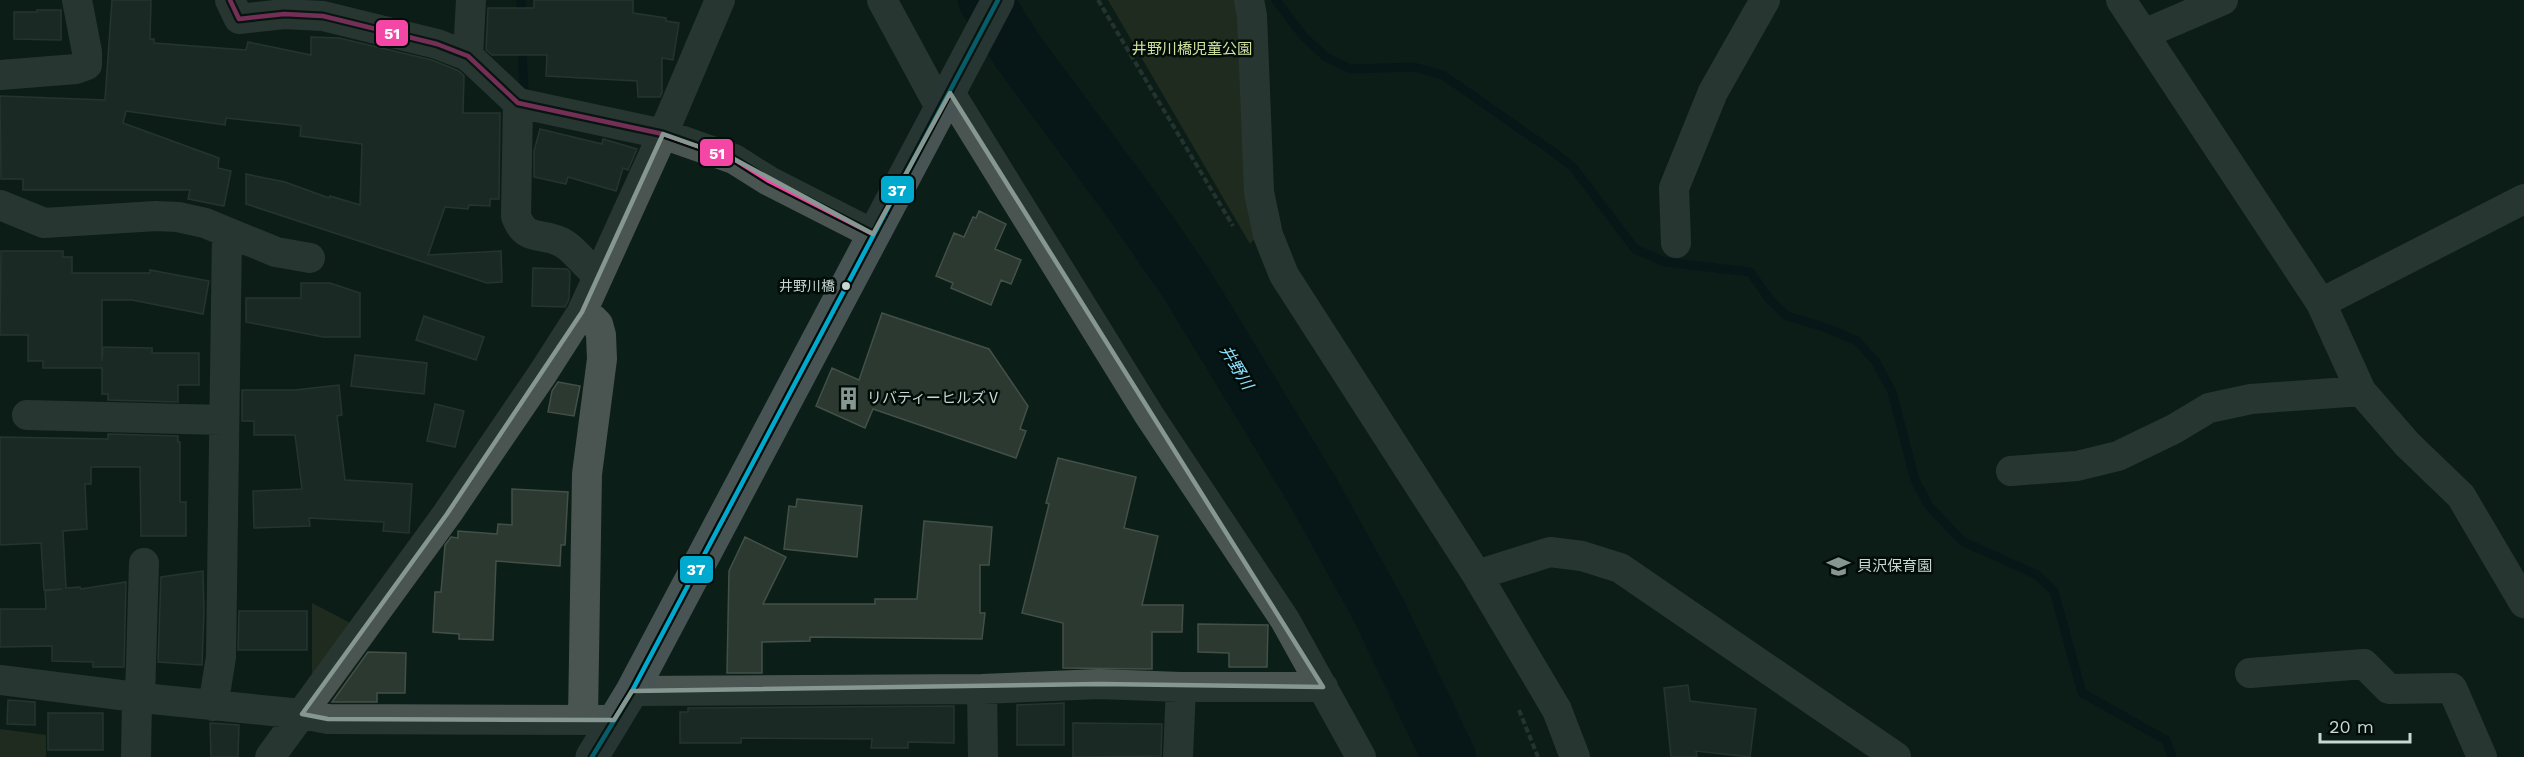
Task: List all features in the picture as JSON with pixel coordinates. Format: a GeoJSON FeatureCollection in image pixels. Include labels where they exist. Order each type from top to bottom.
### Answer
{"type":"FeatureCollection","features":[{"type":"Feature","properties":{"kind":"main road"},"geometry":{"type":"LineString","coordinates":[[600,738],[632,691],[998,0]]}},
{"type":"Feature","properties":{"kind":"street"},"geometry":{"type":"LineString","coordinates":[[0,75],[76,69],[87,65],[87,52],[77,0]]}},
{"type":"Feature","properties":{"kind":"street"},"geometry":{"type":"LineString","coordinates":[[230,0],[239,19],[284,14],[323,16],[409,36],[468,56],[518,103],[663,134],[734,159],[769,181],[873,234]]}},
{"type":"Feature","properties":{"kind":"street"},"geometry":{"type":"LineString","coordinates":[[468,56],[471,0]]}},
{"type":"Feature","properties":{"kind":"street"},"geometry":{"type":"LineString","coordinates":[[270,757],[447,514],[543,373],[583,309],[663,134],[720,0]]}},
{"type":"Feature","properties":{"kind":"street"},"geometry":{"type":"LineString","coordinates":[[882,0],[949,95],[1149,415],[1285,620],[1361,757]]}},
{"type":"Feature","properties":{"kind":"street"},"geometry":{"type":"LineString","coordinates":[[1249,0],[1252,16],[1259,192],[1268,235],[1284,275],[1477,575],[1557,711],[1575,757]]}},
{"type":"Feature","properties":{"kind":"street"},"geometry":{"type":"LineString","coordinates":[[1676,243],[1674,188],[1713,92],[1765,0]]}},
{"type":"Feature","properties":{"kind":"street"},"geometry":{"type":"LineString","coordinates":[[2121,0],[2321,303],[2361,391],[2407,444],[2461,496],[2524,603]]}},
{"type":"Feature","properties":{"kind":"street"},"geometry":{"type":"LineString","coordinates":[[2144,34],[2223,0]]}},
{"type":"Feature","properties":{"kind":"street"},"geometry":{"type":"LineString","coordinates":[[518,103],[516,216],[520,227],[527,233],[562,242],[598,277]]}},
{"type":"Feature","properties":{"kind":"street"},"geometry":{"type":"LineString","coordinates":[[2321,303],[2524,200]]}},
{"type":"Feature","properties":{"kind":"street"},"geometry":{"type":"LineString","coordinates":[[0,205],[44,223],[156,216],[178,217],[205,223],[227,234],[276,252],[309,258]]}},
{"type":"Feature","properties":{"kind":"street"},"geometry":{"type":"LineString","coordinates":[[213,705],[221,657],[227,234]]}},
{"type":"Feature","properties":{"kind":"street"},"geometry":{"type":"LineString","coordinates":[[0,680],[302,714],[328,719],[600,738],[588,474],[602,359],[601,334],[598,324],[583,309]]}},
{"type":"Feature","properties":{"kind":"street"},"geometry":{"type":"LineString","coordinates":[[2012,471],[2077,466],[2118,456],[2174,429],[2209,408],[2251,399],[2361,391]]}},
{"type":"Feature","properties":{"kind":"street"},"geometry":{"type":"LineString","coordinates":[[27,415],[224,420]]}},
{"type":"Feature","properties":{"kind":"street"},"geometry":{"type":"LineString","coordinates":[[1477,575],[1550,552],[1582,556],[1620,568],[1896,757]]}},
{"type":"Feature","properties":{"kind":"street"},"geometry":{"type":"LineString","coordinates":[[136,757],[144,563]]}},
{"type":"Feature","properties":{"kind":"street"},"geometry":{"type":"LineString","coordinates":[[2250,673],[2364,664],[2389,689],[2452,688],[2482,757]]}},
{"type":"Feature","properties":{"kind":"street"},"geometry":{"type":"LineString","coordinates":[[632,691],[982,689],[1099,684],[1181,687],[1323,687]]}},
{"type":"Feature","properties":{"kind":"street"},"geometry":{"type":"LineString","coordinates":[[1178,757],[1181,687]]}},
{"type":"Feature","properties":{"kind":"street"},"geometry":{"type":"LineString","coordinates":[[982,689],[983,757]]}},
{"type":"Feature","properties":{"kind":"highlighted area"},"geometry":{"type":"Polygon","coordinates":[[[950,93],[1323,687],[1099,684],[632,691],[614,720],[328,719],[302,714],[447,514],[582,312],[663,134],[734,159],[873,234],[950,93]]]}},
{"type":"Feature","properties":{"kind":"green space","name":"井野川橋児童公園"},"geometry":{"type":"Polygon","coordinates":[[[1108,0],[1238,0],[1256,237],[1250,244],[1108,0]]]}},
{"type":"Feature","properties":{"kind":"green space"},"geometry":{"type":"Polygon","coordinates":[[[312,603],[358,627],[312,689],[312,603]]]}},
{"type":"Feature","properties":{"kind":"green space"},"geometry":{"type":"Polygon","coordinates":[[[0,729],[46,735],[46,757],[0,757],[0,729]]]}},
{"type":"Feature","properties":{"kind":"building"},"geometry":{"type":"Polygon","coordinates":[[[112,0],[151,0],[150,39],[154,39],[154,43],[246,50],[248,42],[311,55],[311,37],[339,38],[432,60],[459,71],[464,76],[463,113],[500,113],[499,199],[490,199],[490,206],[469,205],[468,209],[445,207],[428,255],[501,251],[502,282],[487,283],[246,204],[246,174],[285,182],[329,198],[330,196],[360,205],[362,144],[300,136],[301,126],[226,118],[225,125],[126,111],[123,123],[219,158],[218,168],[231,171],[224,206],[188,199],[190,190],[23,190],[23,179],[1,179],[0,96],[105,100],[112,0]]]}},
{"type":"Feature","properties":{"kind":"building"},"geometry":{"type":"Polygon","coordinates":[[[534,0],[633,0],[633,13],[666,18],[666,21],[679,23],[673,60],[662,58],[660,97],[638,97],[637,81],[546,76],[547,55],[492,55],[486,50],[488,8],[534,8],[534,0]]]}},
{"type":"Feature","properties":{"kind":"building"},"geometry":{"type":"Polygon","coordinates":[[[37,10],[61,10],[61,40],[14,39],[14,12],[37,12],[37,10]]]}},
{"type":"Feature","properties":{"kind":"building"},"geometry":{"type":"Polygon","coordinates":[[[540,129],[602,144],[603,139],[637,149],[628,170],[623,168],[616,191],[568,177],[566,184],[534,177],[534,151],[540,129]]]}},
{"type":"Feature","properties":{"kind":"building"},"geometry":{"type":"Polygon","coordinates":[[[979,211],[1006,224],[995,249],[1021,260],[1011,284],[1001,280],[991,305],[951,288],[953,283],[936,276],[954,233],[964,237],[973,217],[976,218],[979,211]]]}},
{"type":"Feature","properties":{"kind":"building"},"geometry":{"type":"Polygon","coordinates":[[[1,251],[63,251],[63,257],[72,257],[72,273],[150,273],[150,270],[209,281],[203,314],[132,300],[102,300],[102,361],[103,347],[152,348],[152,353],[199,353],[199,385],[178,385],[178,402],[108,400],[108,394],[102,394],[102,368],[43,368],[43,361],[28,361],[28,335],[0,335],[1,251]]]}},
{"type":"Feature","properties":{"kind":"building"},"geometry":{"type":"Polygon","coordinates":[[[533,268],[567,269],[570,272],[569,299],[565,307],[532,306],[533,268]]]}},
{"type":"Feature","properties":{"kind":"building"},"geometry":{"type":"Polygon","coordinates":[[[301,283],[330,283],[360,293],[360,337],[323,337],[246,322],[246,298],[301,298],[301,283]]]}},
{"type":"Feature","properties":{"kind":"building"},"geometry":{"type":"Polygon","coordinates":[[[882,313],[989,349],[1028,406],[1020,429],[1026,431],[1016,458],[873,409],[865,428],[816,406],[832,368],[859,380],[882,313]]]}},
{"type":"Feature","properties":{"kind":"building"},"geometry":{"type":"Polygon","coordinates":[[[424,316],[484,337],[476,360],[416,340],[424,316]]]}},
{"type":"Feature","properties":{"kind":"building"},"geometry":{"type":"Polygon","coordinates":[[[355,355],[427,363],[424,394],[351,386],[355,355]]]}},
{"type":"Feature","properties":{"kind":"building"},"geometry":{"type":"Polygon","coordinates":[[[558,382],[580,386],[574,416],[548,412],[552,391],[558,382]]]}},
{"type":"Feature","properties":{"kind":"building"},"geometry":{"type":"Polygon","coordinates":[[[339,385],[342,415],[337,416],[345,480],[412,484],[409,533],[383,531],[384,522],[309,518],[310,526],[254,528],[253,491],[302,489],[295,435],[254,435],[254,421],[242,421],[242,390],[295,390],[339,385]]]}},
{"type":"Feature","properties":{"kind":"building"},"geometry":{"type":"Polygon","coordinates":[[[435,404],[464,411],[455,447],[427,441],[435,404]]]}},
{"type":"Feature","properties":{"kind":"building"},"geometry":{"type":"Polygon","coordinates":[[[108,434],[178,436],[178,442],[180,442],[180,502],[186,502],[186,536],[141,536],[140,467],[91,467],[91,484],[85,484],[87,529],[63,531],[66,588],[80,587],[81,589],[126,582],[124,667],[93,667],[93,662],[52,661],[52,646],[0,647],[0,609],[46,609],[45,591],[62,589],[44,590],[41,543],[0,545],[0,437],[108,439],[108,434]]]}},
{"type":"Feature","properties":{"kind":"building"},"geometry":{"type":"Polygon","coordinates":[[[1058,458],[1136,477],[1124,528],[1158,536],[1142,605],[1183,605],[1182,632],[1152,632],[1152,669],[1063,668],[1063,623],[1022,613],[1058,458]]]}},
{"type":"Feature","properties":{"kind":"building"},"geometry":{"type":"Polygon","coordinates":[[[512,489],[568,492],[565,545],[561,545],[560,566],[496,561],[493,640],[459,639],[459,634],[433,632],[435,592],[441,592],[445,545],[451,537],[458,538],[458,531],[497,534],[498,524],[512,525],[512,489]]]}},
{"type":"Feature","properties":{"kind":"building"},"geometry":{"type":"Polygon","coordinates":[[[797,499],[862,506],[857,557],[784,549],[789,506],[796,507],[797,499]]]}},
{"type":"Feature","properties":{"kind":"building"},"geometry":{"type":"Polygon","coordinates":[[[924,521],[992,527],[989,565],[980,565],[980,613],[985,613],[982,639],[810,637],[810,641],[762,642],[762,673],[727,673],[729,571],[745,537],[786,557],[763,604],[875,604],[875,599],[917,599],[924,521]]]}},
{"type":"Feature","properties":{"kind":"building"},"geometry":{"type":"Polygon","coordinates":[[[203,571],[202,665],[158,662],[161,577],[203,571]]]}},
{"type":"Feature","properties":{"kind":"building"},"geometry":{"type":"Polygon","coordinates":[[[239,611],[307,611],[307,650],[238,650],[239,611]]]}},
{"type":"Feature","properties":{"kind":"building"},"geometry":{"type":"Polygon","coordinates":[[[1198,624],[1268,625],[1267,667],[1229,667],[1229,653],[1198,652],[1198,624]]]}},
{"type":"Feature","properties":{"kind":"building"},"geometry":{"type":"Polygon","coordinates":[[[368,652],[406,653],[405,693],[377,693],[377,702],[332,702],[368,652]]]}},
{"type":"Feature","properties":{"kind":"building"},"geometry":{"type":"Polygon","coordinates":[[[1688,685],[1690,701],[1756,709],[1750,757],[1696,751],[1697,757],[1671,757],[1664,688],[1688,685]]]}},
{"type":"Feature","properties":{"kind":"building"},"geometry":{"type":"Polygon","coordinates":[[[8,700],[35,702],[35,725],[7,724],[8,700]]]}},
{"type":"Feature","properties":{"kind":"building"},"geometry":{"type":"Polygon","coordinates":[[[1064,703],[1064,745],[1017,745],[1017,705],[1064,703]]]}},
{"type":"Feature","properties":{"kind":"building"},"geometry":{"type":"Polygon","coordinates":[[[954,706],[954,743],[908,742],[908,748],[871,748],[872,739],[741,738],[741,743],[680,743],[680,712],[688,712],[688,708],[954,706]]]}},
{"type":"Feature","properties":{"kind":"building"},"geometry":{"type":"Polygon","coordinates":[[[48,713],[103,713],[103,750],[48,750],[48,713]]]}},
{"type":"Feature","properties":{"kind":"building"},"geometry":{"type":"Polygon","coordinates":[[[210,723],[239,725],[238,757],[211,757],[210,723]]]}},
{"type":"Feature","properties":{"kind":"building"},"geometry":{"type":"Polygon","coordinates":[[[1073,723],[1162,724],[1161,756],[1073,757],[1073,723]]]}},
{"type":"Feature","properties":{"kind":"waterway"},"geometry":{"type":"LineString","coordinates":[[521,0],[521,19]]}},
{"type":"Feature","properties":{"kind":"waterway","name":"井野川"},"geometry":{"type":"LineString","coordinates":[[985,0],[1019,53],[1134,208],[1186,283],[1312,490],[1378,609],[1449,757]]}},
{"type":"Feature","properties":{"kind":"waterway"},"geometry":{"type":"LineString","coordinates":[[1276,0],[1303,36],[1326,57],[1351,69],[1414,67],[1443,75],[1573,167],[1635,249],[1665,262],[1750,272],[1771,301],[1787,316],[1824,327],[1857,341],[1876,362],[1892,392],[1915,480],[1929,506],[1962,541],[2037,575],[2054,591],[2082,693],[2166,740],[2172,757]]}},
{"type":"Feature","properties":{"kind":"waterway"},"geometry":{"type":"LineString","coordinates":[[522,44],[524,93]]}},
{"type":"Feature","properties":{"kind":"transit line","name":"51"},"geometry":{"type":"LineString","coordinates":[[230,0],[239,19],[284,14],[323,16],[437,44],[468,56],[518,103],[663,134],[734,159],[769,181],[873,234]]}},
{"type":"Feature","properties":{"kind":"transit line","name":"37"},"geometry":{"type":"LineString","coordinates":[[592,757],[632,691],[998,0]]}},
{"type":"Feature","properties":{"kind":"place","name":"井野川橋"},"geometry":{"type":"Point","coordinates":[846,286]}},
{"type":"Feature","properties":{"kind":"place","name":"リバティーヒルズⅤ"},"geometry":{"type":"Point","coordinates":[849,398]}},
{"type":"Feature","properties":{"kind":"place","name":"貝沢保育園"},"geometry":{"type":"Point","coordinates":[1839,566]}}]}
